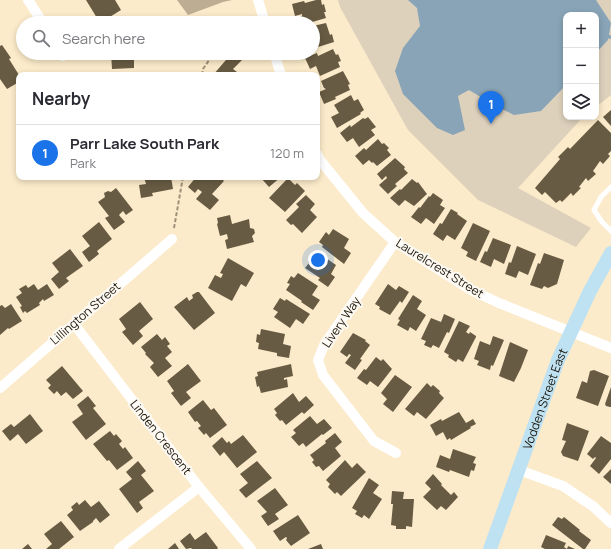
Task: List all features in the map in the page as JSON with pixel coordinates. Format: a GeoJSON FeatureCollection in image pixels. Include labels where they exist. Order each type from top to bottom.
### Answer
{"type":"FeatureCollection","features":[{"type":"Feature","properties":{"kind":"street"},"geometry":{"type":"LineString","coordinates":[[28,0],[38,16]]}},
{"type":"Feature","properties":{"kind":"street"},"geometry":{"type":"LineString","coordinates":[[258,0],[263,16]]}},
{"type":"Feature","properties":{"kind":"street"},"geometry":{"type":"LineString","coordinates":[[276,60],[280,72]]}},
{"type":"Feature","properties":{"kind":"street","name":"Laurelcrest Street"},"geometry":{"type":"LineString","coordinates":[[320,160],[363,213],[395,242],[471,290],[499,304],[611,348]]}},
{"type":"Feature","properties":{"kind":"street","name":"Lillington Street"},"geometry":{"type":"LineString","coordinates":[[0,388],[172,239]]}},
{"type":"Feature","properties":{"kind":"street","name":"Livery Way"},"geometry":{"type":"LineString","coordinates":[[395,242],[324,345],[318,360],[323,375],[374,441],[396,453]]}},
{"type":"Feature","properties":{"kind":"street","name":"Vodden Street East"},"geometry":{"type":"LineString","coordinates":[[490,549],[560,355],[590,291],[611,253]]}},
{"type":"Feature","properties":{"kind":"street","name":"Linden Crescent"},"geometry":{"type":"LineString","coordinates":[[74,324],[199,486],[251,549]]}},
{"type":"Feature","properties":{"kind":"street"},"geometry":{"type":"LineString","coordinates":[[519,470],[563,486],[594,507],[611,523]]}},
{"type":"Feature","properties":{"kind":"street"},"geometry":{"type":"LineString","coordinates":[[119,549],[199,486]]}},
{"type":"Feature","properties":{"kind":"lane"},"geometry":{"type":"LineString","coordinates":[[611,187],[600,198],[594,210],[602,222],[611,231]]}},
{"type":"Feature","properties":{"kind":"path"},"geometry":{"type":"LineString","coordinates":[[202,72],[209,60]]}},
{"type":"Feature","properties":{"kind":"path"},"geometry":{"type":"LineString","coordinates":[[172,239],[182,180]]}},
{"type":"Feature","properties":{"kind":"shaded area"},"geometry":{"type":"Polygon","coordinates":[[[177,0],[232,0],[188,15],[177,0]]]}},
{"type":"Feature","properties":{"kind":"shaded area"},"geometry":{"type":"Polygon","coordinates":[[[338,0],[611,0],[611,95],[599,105],[599,12],[563,12],[563,120],[580,120],[518,188],[591,228],[576,247],[478,200],[408,130],[340,7],[338,0]]]}},
{"type":"Feature","properties":{"kind":"water"},"geometry":{"type":"Polygon","coordinates":[[[408,0],[596,0],[611,23],[608,40],[599,50],[599,12],[563,12],[563,88],[541,111],[514,115],[469,90],[458,96],[465,130],[453,135],[437,128],[403,94],[395,71],[403,48],[420,26],[417,8],[408,0]]]}},
{"type":"Feature","properties":{"kind":"building"},"geometry":{"type":"Polygon","coordinates":[[[86,0],[115,0],[121,10],[111,16],[96,16],[86,0]]]}},
{"type":"Feature","properties":{"kind":"building"},"geometry":{"type":"Polygon","coordinates":[[[321,0],[322,5],[324,4],[326,18],[320,20],[320,16],[302,16],[302,14],[295,16],[292,4],[304,1],[305,3],[321,0]]]}},
{"type":"Feature","properties":{"kind":"building"},"geometry":{"type":"Polygon","coordinates":[[[326,23],[330,35],[332,34],[334,42],[320,46],[320,24],[326,23]]]}},
{"type":"Feature","properties":{"kind":"building"},"geometry":{"type":"Polygon","coordinates":[[[2,45],[11,58],[9,59],[17,72],[16,84],[7,89],[0,79],[0,46],[2,45]]]}},
{"type":"Feature","properties":{"kind":"building"},"geometry":{"type":"Polygon","coordinates":[[[333,49],[336,55],[338,54],[341,61],[338,62],[340,67],[320,76],[320,72],[318,72],[316,66],[310,69],[306,60],[320,60],[320,55],[333,49]]]}},
{"type":"Feature","properties":{"kind":"building"},"geometry":{"type":"Polygon","coordinates":[[[111,60],[134,60],[134,68],[112,69],[111,60]]]}},
{"type":"Feature","properties":{"kind":"building"},"geometry":{"type":"Polygon","coordinates":[[[226,60],[242,60],[233,69],[237,72],[216,72],[226,60]]]}},
{"type":"Feature","properties":{"kind":"building"},"geometry":{"type":"Polygon","coordinates":[[[343,71],[350,84],[348,85],[350,90],[335,97],[336,99],[324,104],[320,92],[326,89],[321,81],[343,71]]]}},
{"type":"Feature","properties":{"kind":"building"},"geometry":{"type":"Polygon","coordinates":[[[351,95],[354,101],[358,99],[364,110],[360,113],[361,114],[337,128],[331,117],[339,113],[334,105],[351,95]]]}},
{"type":"Feature","properties":{"kind":"building"},"geometry":{"type":"Polygon","coordinates":[[[611,110],[611,126],[603,117],[611,110]]]}},
{"type":"Feature","properties":{"kind":"building"},"geometry":{"type":"Polygon","coordinates":[[[368,117],[376,127],[371,130],[375,135],[359,147],[353,138],[347,142],[340,133],[350,125],[351,127],[363,118],[365,119],[368,117]]]}},
{"type":"Feature","properties":{"kind":"building"},"geometry":{"type":"Polygon","coordinates":[[[598,120],[611,133],[611,151],[608,154],[610,156],[603,164],[600,161],[593,171],[596,174],[588,181],[586,178],[579,187],[581,188],[573,196],[571,193],[562,202],[560,200],[556,203],[545,192],[542,195],[535,188],[560,159],[558,157],[568,147],[570,149],[598,120]]]}},
{"type":"Feature","properties":{"kind":"building"},"geometry":{"type":"Polygon","coordinates":[[[378,139],[382,144],[384,143],[389,148],[387,150],[391,155],[377,166],[369,160],[363,165],[355,156],[364,148],[366,150],[378,139]]]}},
{"type":"Feature","properties":{"kind":"building"},"geometry":{"type":"Polygon","coordinates":[[[395,158],[405,167],[404,169],[408,173],[395,184],[397,186],[388,194],[379,185],[387,178],[386,176],[382,180],[377,174],[395,158]]]}},
{"type":"Feature","properties":{"kind":"building"},"geometry":{"type":"Polygon","coordinates":[[[412,179],[417,183],[418,182],[427,194],[414,206],[405,200],[399,206],[390,198],[412,179]]]}},
{"type":"Feature","properties":{"kind":"building"},"geometry":{"type":"Polygon","coordinates":[[[145,180],[172,180],[173,189],[152,193],[153,196],[141,198],[139,185],[146,184],[145,180]]]}},
{"type":"Feature","properties":{"kind":"building"},"geometry":{"type":"Polygon","coordinates":[[[194,180],[224,181],[212,194],[219,200],[210,210],[196,199],[202,192],[198,189],[195,193],[188,187],[194,180]]]}},
{"type":"Feature","properties":{"kind":"building"},"geometry":{"type":"Polygon","coordinates":[[[263,180],[277,180],[269,187],[263,180]]]}},
{"type":"Feature","properties":{"kind":"building"},"geometry":{"type":"Polygon","coordinates":[[[286,180],[290,180],[295,185],[297,183],[305,191],[285,212],[269,198],[286,180]]]}},
{"type":"Feature","properties":{"kind":"building"},"geometry":{"type":"Polygon","coordinates":[[[116,188],[133,210],[126,215],[123,211],[119,215],[125,222],[114,230],[105,218],[109,216],[98,202],[105,197],[104,193],[108,191],[111,192],[116,188]]]}},
{"type":"Feature","properties":{"kind":"building"},"geometry":{"type":"Polygon","coordinates":[[[433,193],[443,200],[440,205],[445,208],[434,224],[426,218],[421,224],[411,217],[433,193]]]}},
{"type":"Feature","properties":{"kind":"building"},"geometry":{"type":"Polygon","coordinates":[[[306,195],[315,204],[310,210],[317,217],[302,233],[293,224],[291,225],[286,220],[299,207],[296,204],[306,195]]]}},
{"type":"Feature","properties":{"kind":"building"},"geometry":{"type":"Polygon","coordinates":[[[451,209],[467,221],[455,240],[447,235],[443,241],[433,234],[440,223],[442,224],[451,209]]]}},
{"type":"Feature","properties":{"kind":"building"},"geometry":{"type":"Polygon","coordinates":[[[230,215],[232,224],[249,219],[250,228],[254,229],[255,233],[252,236],[254,242],[227,249],[225,240],[228,239],[227,234],[220,236],[217,218],[230,215]]]}},
{"type":"Feature","properties":{"kind":"building"},"geometry":{"type":"Polygon","coordinates":[[[99,222],[112,239],[97,251],[99,254],[89,262],[82,252],[90,246],[82,236],[99,222]]]}},
{"type":"Feature","properties":{"kind":"building"},"geometry":{"type":"Polygon","coordinates":[[[473,223],[490,231],[476,261],[466,256],[468,252],[461,248],[473,223]]]}},
{"type":"Feature","properties":{"kind":"building"},"geometry":{"type":"Polygon","coordinates":[[[333,229],[349,239],[344,248],[351,253],[344,264],[322,247],[323,245],[319,242],[326,232],[329,235],[333,229]]]}},
{"type":"Feature","properties":{"kind":"building"},"geometry":{"type":"Polygon","coordinates":[[[493,238],[511,245],[504,264],[494,259],[491,267],[480,262],[485,251],[487,252],[493,238]]]}},
{"type":"Feature","properties":{"kind":"building"},"geometry":{"type":"Polygon","coordinates":[[[517,246],[536,254],[528,275],[519,271],[516,278],[505,274],[517,246]]]}},
{"type":"Feature","properties":{"kind":"building"},"geometry":{"type":"Polygon","coordinates":[[[70,249],[83,266],[66,278],[69,281],[59,289],[51,279],[59,272],[52,263],[70,249]]]}},
{"type":"Feature","properties":{"kind":"building"},"geometry":{"type":"Polygon","coordinates":[[[317,252],[336,265],[331,274],[335,277],[328,287],[318,280],[320,278],[305,268],[309,263],[308,262],[311,256],[313,257],[317,252]]]}},
{"type":"Feature","properties":{"kind":"building"},"geometry":{"type":"Polygon","coordinates":[[[544,253],[564,260],[557,284],[548,288],[544,286],[542,289],[530,285],[538,263],[540,264],[544,253]]]}},
{"type":"Feature","properties":{"kind":"building"},"geometry":{"type":"Polygon","coordinates":[[[228,258],[254,273],[246,287],[241,284],[232,301],[208,288],[215,275],[221,278],[223,274],[220,273],[228,258]]]}},
{"type":"Feature","properties":{"kind":"building"},"geometry":{"type":"Polygon","coordinates":[[[298,273],[318,286],[312,295],[320,300],[313,310],[286,290],[290,284],[287,283],[291,276],[294,278],[298,273]]]}},
{"type":"Feature","properties":{"kind":"building"},"geometry":{"type":"Polygon","coordinates":[[[34,284],[38,290],[47,284],[54,295],[44,301],[43,299],[39,303],[40,305],[27,313],[25,311],[23,313],[20,307],[22,306],[16,297],[22,293],[19,289],[26,285],[28,288],[34,284]]]}},
{"type":"Feature","properties":{"kind":"building"},"geometry":{"type":"Polygon","coordinates":[[[388,284],[396,290],[399,286],[409,292],[402,303],[400,301],[390,315],[379,309],[380,307],[375,304],[388,284]]]}},
{"type":"Feature","properties":{"kind":"building"},"geometry":{"type":"Polygon","coordinates":[[[199,292],[215,313],[194,330],[174,307],[187,297],[189,301],[193,298],[192,295],[199,292]]]}},
{"type":"Feature","properties":{"kind":"building"},"geometry":{"type":"Polygon","coordinates":[[[413,295],[422,301],[417,309],[426,315],[416,331],[410,327],[408,331],[397,325],[400,320],[398,319],[413,295]]]}},
{"type":"Feature","properties":{"kind":"building"},"geometry":{"type":"Polygon","coordinates":[[[280,298],[285,301],[286,299],[310,314],[303,324],[296,319],[290,328],[274,317],[278,312],[273,309],[280,298]]]}},
{"type":"Feature","properties":{"kind":"building"},"geometry":{"type":"Polygon","coordinates":[[[140,302],[153,319],[139,331],[143,336],[133,345],[122,332],[126,329],[119,319],[140,302]]]}},
{"type":"Feature","properties":{"kind":"building"},"geometry":{"type":"Polygon","coordinates":[[[11,304],[22,321],[9,329],[8,328],[0,335],[0,306],[2,305],[5,308],[11,304]]]}},
{"type":"Feature","properties":{"kind":"building"},"geometry":{"type":"Polygon","coordinates":[[[444,314],[455,319],[449,333],[447,332],[439,348],[433,345],[431,348],[424,345],[426,341],[421,339],[431,318],[441,322],[444,314]]]}},
{"type":"Feature","properties":{"kind":"building"},"geometry":{"type":"Polygon","coordinates":[[[459,321],[470,326],[466,332],[469,334],[470,332],[476,336],[463,362],[458,359],[456,362],[448,357],[449,355],[444,352],[459,321]]]}},
{"type":"Feature","properties":{"kind":"building"},"geometry":{"type":"Polygon","coordinates":[[[261,329],[285,334],[283,344],[291,346],[289,358],[277,356],[277,353],[258,349],[259,343],[256,342],[257,334],[260,335],[261,329]]]}},
{"type":"Feature","properties":{"kind":"building"},"geometry":{"type":"Polygon","coordinates":[[[353,333],[366,340],[365,341],[370,345],[360,359],[362,360],[355,370],[345,363],[351,355],[349,354],[347,357],[340,352],[353,333]]]}},
{"type":"Feature","properties":{"kind":"building"},"geometry":{"type":"Polygon","coordinates":[[[157,334],[162,340],[165,337],[170,344],[167,346],[172,352],[165,358],[172,366],[158,377],[150,367],[154,363],[145,354],[146,353],[141,347],[157,334]]]}},
{"type":"Feature","properties":{"kind":"building"},"geometry":{"type":"Polygon","coordinates":[[[493,336],[504,340],[493,366],[491,365],[490,370],[477,365],[479,361],[474,359],[480,341],[490,345],[493,336]]]}},
{"type":"Feature","properties":{"kind":"building"},"geometry":{"type":"Polygon","coordinates":[[[510,342],[528,350],[514,382],[499,376],[510,342]]]}},
{"type":"Feature","properties":{"kind":"building"},"geometry":{"type":"Polygon","coordinates":[[[376,357],[381,361],[383,359],[392,369],[378,387],[370,381],[367,385],[357,378],[364,369],[366,370],[376,357]]]}},
{"type":"Feature","properties":{"kind":"building"},"geometry":{"type":"Polygon","coordinates":[[[188,364],[201,381],[186,392],[191,398],[181,406],[171,393],[174,391],[167,381],[188,364]]]}},
{"type":"Feature","properties":{"kind":"building"},"geometry":{"type":"Polygon","coordinates":[[[291,364],[293,376],[284,378],[284,380],[287,379],[288,387],[261,393],[259,386],[257,387],[255,377],[258,376],[257,372],[291,364]]]}},
{"type":"Feature","properties":{"kind":"building"},"geometry":{"type":"Polygon","coordinates":[[[62,366],[83,391],[73,399],[66,392],[61,396],[57,391],[54,394],[48,388],[51,385],[46,380],[62,366]]]}},
{"type":"Feature","properties":{"kind":"building"},"geometry":{"type":"Polygon","coordinates":[[[594,370],[609,376],[598,406],[576,398],[582,381],[587,383],[590,371],[594,370]]]}},
{"type":"Feature","properties":{"kind":"building"},"geometry":{"type":"Polygon","coordinates":[[[395,375],[412,387],[393,412],[383,404],[387,399],[381,393],[395,375]]]}},
{"type":"Feature","properties":{"kind":"building"},"geometry":{"type":"Polygon","coordinates":[[[427,383],[431,387],[433,385],[440,391],[439,393],[444,398],[426,419],[417,412],[414,416],[405,409],[427,383]]]}},
{"type":"Feature","properties":{"kind":"building"},"geometry":{"type":"Polygon","coordinates":[[[611,387],[610,407],[606,406],[605,404],[611,387]]]}},
{"type":"Feature","properties":{"kind":"building"},"geometry":{"type":"Polygon","coordinates":[[[293,393],[299,402],[306,396],[314,405],[304,414],[302,412],[286,425],[275,415],[277,413],[274,409],[293,393]]]}},
{"type":"Feature","properties":{"kind":"building"},"geometry":{"type":"Polygon","coordinates":[[[88,396],[96,406],[93,408],[106,424],[86,440],[72,422],[83,414],[77,405],[88,396]]]}},
{"type":"Feature","properties":{"kind":"building"},"geometry":{"type":"Polygon","coordinates":[[[203,400],[211,410],[214,408],[227,425],[210,438],[206,433],[204,435],[198,428],[201,426],[197,421],[195,422],[188,412],[203,400]]]}},
{"type":"Feature","properties":{"kind":"building"},"geometry":{"type":"Polygon","coordinates":[[[459,412],[466,423],[473,419],[476,424],[451,440],[450,438],[447,440],[443,432],[436,436],[430,425],[441,419],[442,421],[459,412]]]}},
{"type":"Feature","properties":{"kind":"building"},"geometry":{"type":"Polygon","coordinates":[[[30,414],[43,431],[26,444],[18,434],[10,441],[2,431],[11,424],[14,427],[30,414]]]}},
{"type":"Feature","properties":{"kind":"building"},"geometry":{"type":"Polygon","coordinates":[[[310,416],[317,424],[324,419],[332,428],[306,447],[303,443],[299,446],[291,437],[296,433],[293,430],[310,416]]]}},
{"type":"Feature","properties":{"kind":"building"},"geometry":{"type":"Polygon","coordinates":[[[567,423],[589,431],[578,461],[563,456],[561,452],[566,441],[562,440],[567,423]]]}},
{"type":"Feature","properties":{"kind":"building"},"geometry":{"type":"Polygon","coordinates":[[[110,431],[114,436],[116,434],[122,441],[119,444],[123,449],[125,447],[133,458],[117,470],[109,460],[107,461],[93,444],[110,431]]]}},
{"type":"Feature","properties":{"kind":"building"},"geometry":{"type":"Polygon","coordinates":[[[335,433],[342,442],[335,448],[341,456],[323,471],[319,466],[316,467],[312,462],[314,460],[310,455],[326,443],[325,441],[335,433]]]}},
{"type":"Feature","properties":{"kind":"building"},"geometry":{"type":"Polygon","coordinates":[[[243,435],[257,452],[237,468],[224,452],[220,456],[212,446],[222,437],[227,443],[229,441],[231,444],[243,435]]]}},
{"type":"Feature","properties":{"kind":"building"},"geometry":{"type":"Polygon","coordinates":[[[601,436],[611,443],[611,459],[599,474],[590,466],[596,458],[595,457],[593,459],[587,454],[601,436]]]}},
{"type":"Feature","properties":{"kind":"building"},"geometry":{"type":"Polygon","coordinates":[[[453,449],[476,457],[473,463],[476,464],[474,471],[471,470],[469,477],[436,467],[440,455],[450,459],[453,449]]]}},
{"type":"Feature","properties":{"kind":"building"},"geometry":{"type":"Polygon","coordinates":[[[345,460],[352,468],[357,463],[366,472],[341,496],[337,492],[335,494],[328,487],[330,484],[326,480],[345,460]]]}},
{"type":"Feature","properties":{"kind":"building"},"geometry":{"type":"Polygon","coordinates":[[[138,461],[146,471],[141,475],[154,491],[139,502],[143,508],[137,513],[119,489],[132,479],[126,472],[138,461]]]}},
{"type":"Feature","properties":{"kind":"building"},"geometry":{"type":"Polygon","coordinates":[[[257,461],[272,478],[246,498],[239,490],[248,483],[240,474],[257,461]]]}},
{"type":"Feature","properties":{"kind":"building"},"geometry":{"type":"Polygon","coordinates":[[[611,469],[611,484],[603,477],[611,469]]]}},
{"type":"Feature","properties":{"kind":"building"},"geometry":{"type":"Polygon","coordinates":[[[433,474],[451,495],[454,492],[458,497],[446,510],[441,506],[437,510],[423,497],[431,489],[425,483],[433,474]]]}},
{"type":"Feature","properties":{"kind":"building"},"geometry":{"type":"Polygon","coordinates":[[[369,478],[379,485],[373,493],[382,499],[369,519],[364,515],[362,518],[355,514],[357,511],[352,508],[369,478]]]}},
{"type":"Feature","properties":{"kind":"building"},"geometry":{"type":"Polygon","coordinates":[[[275,488],[288,505],[275,514],[279,519],[268,526],[261,516],[267,512],[257,501],[275,488]]]}},
{"type":"Feature","properties":{"kind":"building"},"geometry":{"type":"Polygon","coordinates":[[[392,491],[404,492],[403,499],[414,499],[412,527],[406,526],[406,529],[396,529],[396,526],[391,525],[393,504],[391,504],[392,491]]]}},
{"type":"Feature","properties":{"kind":"building"},"geometry":{"type":"Polygon","coordinates":[[[85,500],[91,507],[99,501],[110,515],[100,523],[96,518],[93,522],[80,531],[67,515],[73,510],[71,507],[77,502],[79,505],[85,500]]]}},
{"type":"Feature","properties":{"kind":"building"},"geometry":{"type":"Polygon","coordinates":[[[298,515],[310,533],[291,546],[286,540],[286,537],[280,541],[273,531],[298,515]]]}},
{"type":"Feature","properties":{"kind":"building"},"geometry":{"type":"Polygon","coordinates":[[[558,517],[562,519],[564,517],[591,540],[585,549],[552,525],[558,517]]]}},
{"type":"Feature","properties":{"kind":"building"},"geometry":{"type":"Polygon","coordinates":[[[61,521],[74,537],[59,549],[46,549],[52,544],[44,534],[61,521]]]}},
{"type":"Feature","properties":{"kind":"building"},"geometry":{"type":"Polygon","coordinates":[[[206,532],[218,548],[217,549],[186,549],[180,541],[190,533],[195,540],[206,532]]]}},
{"type":"Feature","properties":{"kind":"building"},"geometry":{"type":"Polygon","coordinates":[[[546,535],[566,543],[564,547],[567,549],[545,549],[541,547],[546,535]]]}},
{"type":"Feature","properties":{"kind":"building"},"geometry":{"type":"Polygon","coordinates":[[[175,543],[179,549],[168,549],[175,543]]]}},
{"type":"Feature","properties":{"kind":"building"},"geometry":{"type":"Polygon","coordinates":[[[28,544],[32,549],[22,549],[28,544]]]}},
{"type":"Feature","properties":{"kind":"building"},"geometry":{"type":"Polygon","coordinates":[[[321,544],[323,549],[308,549],[321,544]]]}},
{"type":"Feature","properties":{"kind":"building"},"geometry":{"type":"Polygon","coordinates":[[[568,546],[575,549],[567,549],[568,546]]]}},
{"type":"Feature","properties":{"kind":"waterway"},"geometry":{"type":"LineString","coordinates":[[599,35],[610,37]]}},
{"type":"Feature","properties":{"kind":"place","name":"Parr Lake South Park"},"geometry":{"type":"Point","coordinates":[491,124]}}]}
